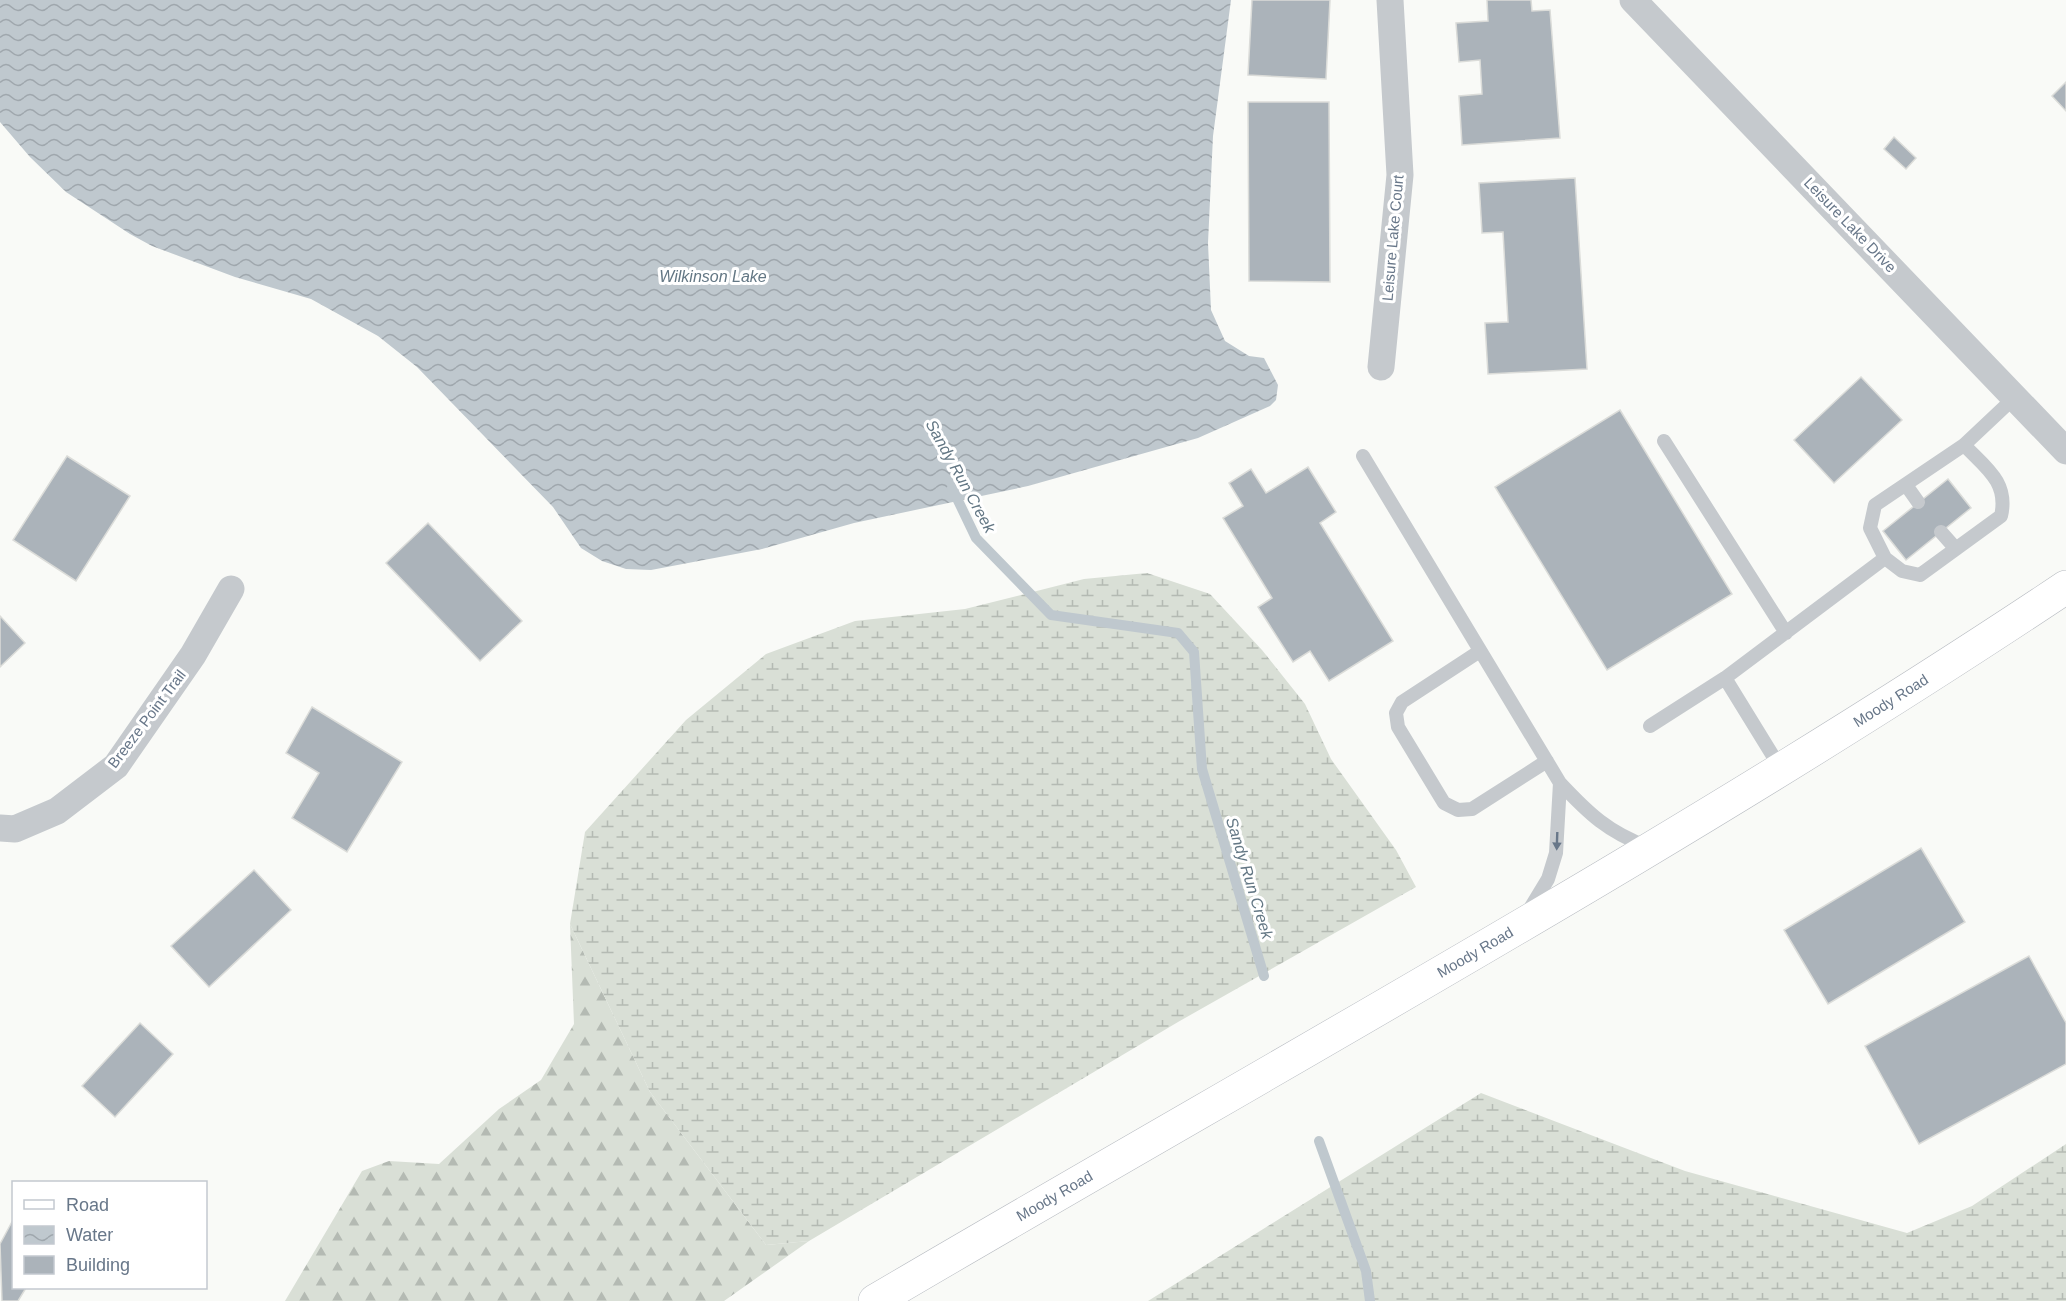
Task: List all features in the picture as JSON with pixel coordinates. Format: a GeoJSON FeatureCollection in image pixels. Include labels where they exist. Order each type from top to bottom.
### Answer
{"type":"FeatureCollection","features":[{"type":"Feature","properties":{"kind":"main road","name":"Moody Road"},"geometry":{"type":"LineString","coordinates":[[875,1301],[1651,848],[1927,679],[2066,587]]}},
{"type":"Feature","properties":{"kind":"street","name":"Leisure Lake Court"},"geometry":{"type":"LineString","coordinates":[[1381,367],[1400,176],[1390,0]]}},
{"type":"Feature","properties":{"kind":"street","name":"Leisure Lake Drive"},"geometry":{"type":"LineString","coordinates":[[1633,0],[2066,451]]}},
{"type":"Feature","properties":{"kind":"street","name":"Breeze Point Trail"},"geometry":{"type":"LineString","coordinates":[[0,828],[15,829],[57,811],[116,766],[193,656],[231,590]]}},
{"type":"Feature","properties":{"kind":"lane"},"geometry":{"type":"LineString","coordinates":[[1964,445],[1999,482],[2004,501],[2001,516],[1920,575],[1902,571],[1885,558],[1870,528],[1875,506],[1964,445],[2014,397]]}},
{"type":"Feature","properties":{"kind":"lane"},"geometry":{"type":"LineString","coordinates":[[1664,441],[1785,633]]}},
{"type":"Feature","properties":{"kind":"lane"},"geometry":{"type":"LineString","coordinates":[[1363,456],[1560,783],[1594,819],[1622,837],[1651,848]]}},
{"type":"Feature","properties":{"kind":"lane"},"geometry":{"type":"LineString","coordinates":[[1906,485],[1918,502]]}},
{"type":"Feature","properties":{"kind":"lane"},"geometry":{"type":"LineString","coordinates":[[1941,532],[1956,549]]}},
{"type":"Feature","properties":{"kind":"lane"},"geometry":{"type":"LineString","coordinates":[[1650,726],[1725,678],[1885,558]]}},
{"type":"Feature","properties":{"kind":"lane"},"geometry":{"type":"LineString","coordinates":[[1480,651],[1402,702],[1396,713],[1398,727],[1438,794],[1444,803],[1458,810],[1472,809],[1547,761]]}},
{"type":"Feature","properties":{"kind":"lane"},"geometry":{"type":"LineString","coordinates":[[1725,678],[1781,769]]}},
{"type":"Feature","properties":{"kind":"lane"},"geometry":{"type":"LineString","coordinates":[[1520,926],[1548,879],[1556,853],[1560,783]]}},
{"type":"Feature","properties":{"kind":"green space"},"geometry":{"type":"Polygon","coordinates":[[[1147,573],[1210,594],[1262,650],[1305,704],[1331,759],[1396,850],[1416,887],[1178,1022],[809,1241],[766,1245],[650,1092],[570,924],[585,832],[686,720],[766,654],[855,621],[965,609],[1084,579],[1147,573]]]}},
{"type":"Feature","properties":{"kind":"green space"},"geometry":{"type":"Polygon","coordinates":[[[570,924],[650,1092],[766,1245],[809,1241],[724,1301],[285,1301],[362,1171],[389,1161],[439,1164],[499,1109],[541,1080],[574,1024],[570,924]]]}},
{"type":"Feature","properties":{"kind":"green space"},"geometry":{"type":"Polygon","coordinates":[[[1481,1093],[1685,1171],[1907,1233],[1972,1206],[2066,1144],[2066,1301],[1148,1301],[1481,1093]]]}},
{"type":"Feature","properties":{"kind":"water","name":"Wilkinson Lake"},"geometry":{"type":"Polygon","coordinates":[[[0,0],[1231,0],[1213,136],[1208,243],[1211,310],[1225,341],[1249,356],[1264,358],[1278,385],[1276,400],[1270,406],[1198,438],[1028,486],[854,523],[762,549],[651,570],[626,569],[602,561],[581,548],[553,507],[417,367],[378,336],[311,299],[235,277],[152,246],[66,192],[30,157],[0,122],[0,0]]]}},
{"type":"Feature","properties":{"kind":"building"},"geometry":{"type":"Polygon","coordinates":[[[1252,0],[1330,0],[1326,79],[1248,75],[1252,0]]]}},
{"type":"Feature","properties":{"kind":"building"},"geometry":{"type":"Polygon","coordinates":[[[1487,0],[1531,0],[1532,11],[1550,10],[1560,138],[1462,145],[1459,96],[1482,94],[1480,60],[1459,62],[1456,23],[1488,21],[1487,0]]]}},
{"type":"Feature","properties":{"kind":"building"},"geometry":{"type":"Polygon","coordinates":[[[2066,82],[2066,111],[2052,96],[2066,82]]]}},
{"type":"Feature","properties":{"kind":"building"},"geometry":{"type":"Polygon","coordinates":[[[1248,102],[1329,102],[1330,282],[1249,281],[1248,102]]]}},
{"type":"Feature","properties":{"kind":"building"},"geometry":{"type":"Polygon","coordinates":[[[1894,137],[1916,158],[1906,169],[1884,149],[1894,137]]]}},
{"type":"Feature","properties":{"kind":"building"},"geometry":{"type":"Polygon","coordinates":[[[1575,178],[1587,369],[1488,374],[1485,323],[1508,322],[1503,232],[1482,233],[1479,183],[1575,178]]]}},
{"type":"Feature","properties":{"kind":"building"},"geometry":{"type":"Polygon","coordinates":[[[1861,377],[1902,420],[1834,483],[1794,440],[1861,377]]]}},
{"type":"Feature","properties":{"kind":"building"},"geometry":{"type":"Polygon","coordinates":[[[1620,410],[1732,594],[1607,670],[1495,487],[1620,410]]]}},
{"type":"Feature","properties":{"kind":"building"},"geometry":{"type":"Polygon","coordinates":[[[67,456],[130,496],[76,581],[13,540],[67,456]]]}},
{"type":"Feature","properties":{"kind":"building"},"geometry":{"type":"Polygon","coordinates":[[[1308,467],[1336,512],[1320,523],[1393,641],[1329,681],[1310,651],[1293,662],[1258,607],[1272,598],[1223,518],[1243,506],[1229,483],[1251,469],[1266,493],[1308,467]]]}},
{"type":"Feature","properties":{"kind":"building"},"geometry":{"type":"Polygon","coordinates":[[[1948,479],[1971,508],[1906,560],[1883,531],[1948,479]]]}},
{"type":"Feature","properties":{"kind":"building"},"geometry":{"type":"Polygon","coordinates":[[[428,523],[522,621],[480,661],[386,563],[428,523]]]}},
{"type":"Feature","properties":{"kind":"building"},"geometry":{"type":"Polygon","coordinates":[[[0,616],[25,643],[0,667],[0,616]]]}},
{"type":"Feature","properties":{"kind":"building"},"geometry":{"type":"Polygon","coordinates":[[[312,707],[402,762],[347,852],[292,818],[319,773],[286,753],[312,707]]]}},
{"type":"Feature","properties":{"kind":"building"},"geometry":{"type":"Polygon","coordinates":[[[1921,848],[1965,922],[1828,1004],[1784,930],[1921,848]]]}},
{"type":"Feature","properties":{"kind":"building"},"geometry":{"type":"Polygon","coordinates":[[[254,870],[291,910],[209,987],[171,946],[254,870]]]}},
{"type":"Feature","properties":{"kind":"building"},"geometry":{"type":"Polygon","coordinates":[[[2029,956],[2066,1023],[2066,1064],[1919,1144],[1865,1046],[2029,956]]]}},
{"type":"Feature","properties":{"kind":"building"},"geometry":{"type":"Polygon","coordinates":[[[140,1023],[173,1054],[115,1117],[82,1086],[140,1023]]]}},
{"type":"Feature","properties":{"kind":"building"},"geometry":{"type":"Polygon","coordinates":[[[12,1222],[12,1289],[25,1289],[18,1301],[2,1301],[0,1244],[12,1222]]]}},
{"type":"Feature","properties":{"kind":"waterway","name":"Sandy Run Creek"},"geometry":{"type":"LineString","coordinates":[[952,488],[976,538],[1051,615],[1178,633],[1194,652],[1202,769],[1264,976]]}},
{"type":"Feature","properties":{"kind":"waterway","name":"Sandy Run Creek"},"geometry":{"type":"LineString","coordinates":[[1319,1141],[1366,1271],[1370,1301]]}}]}
